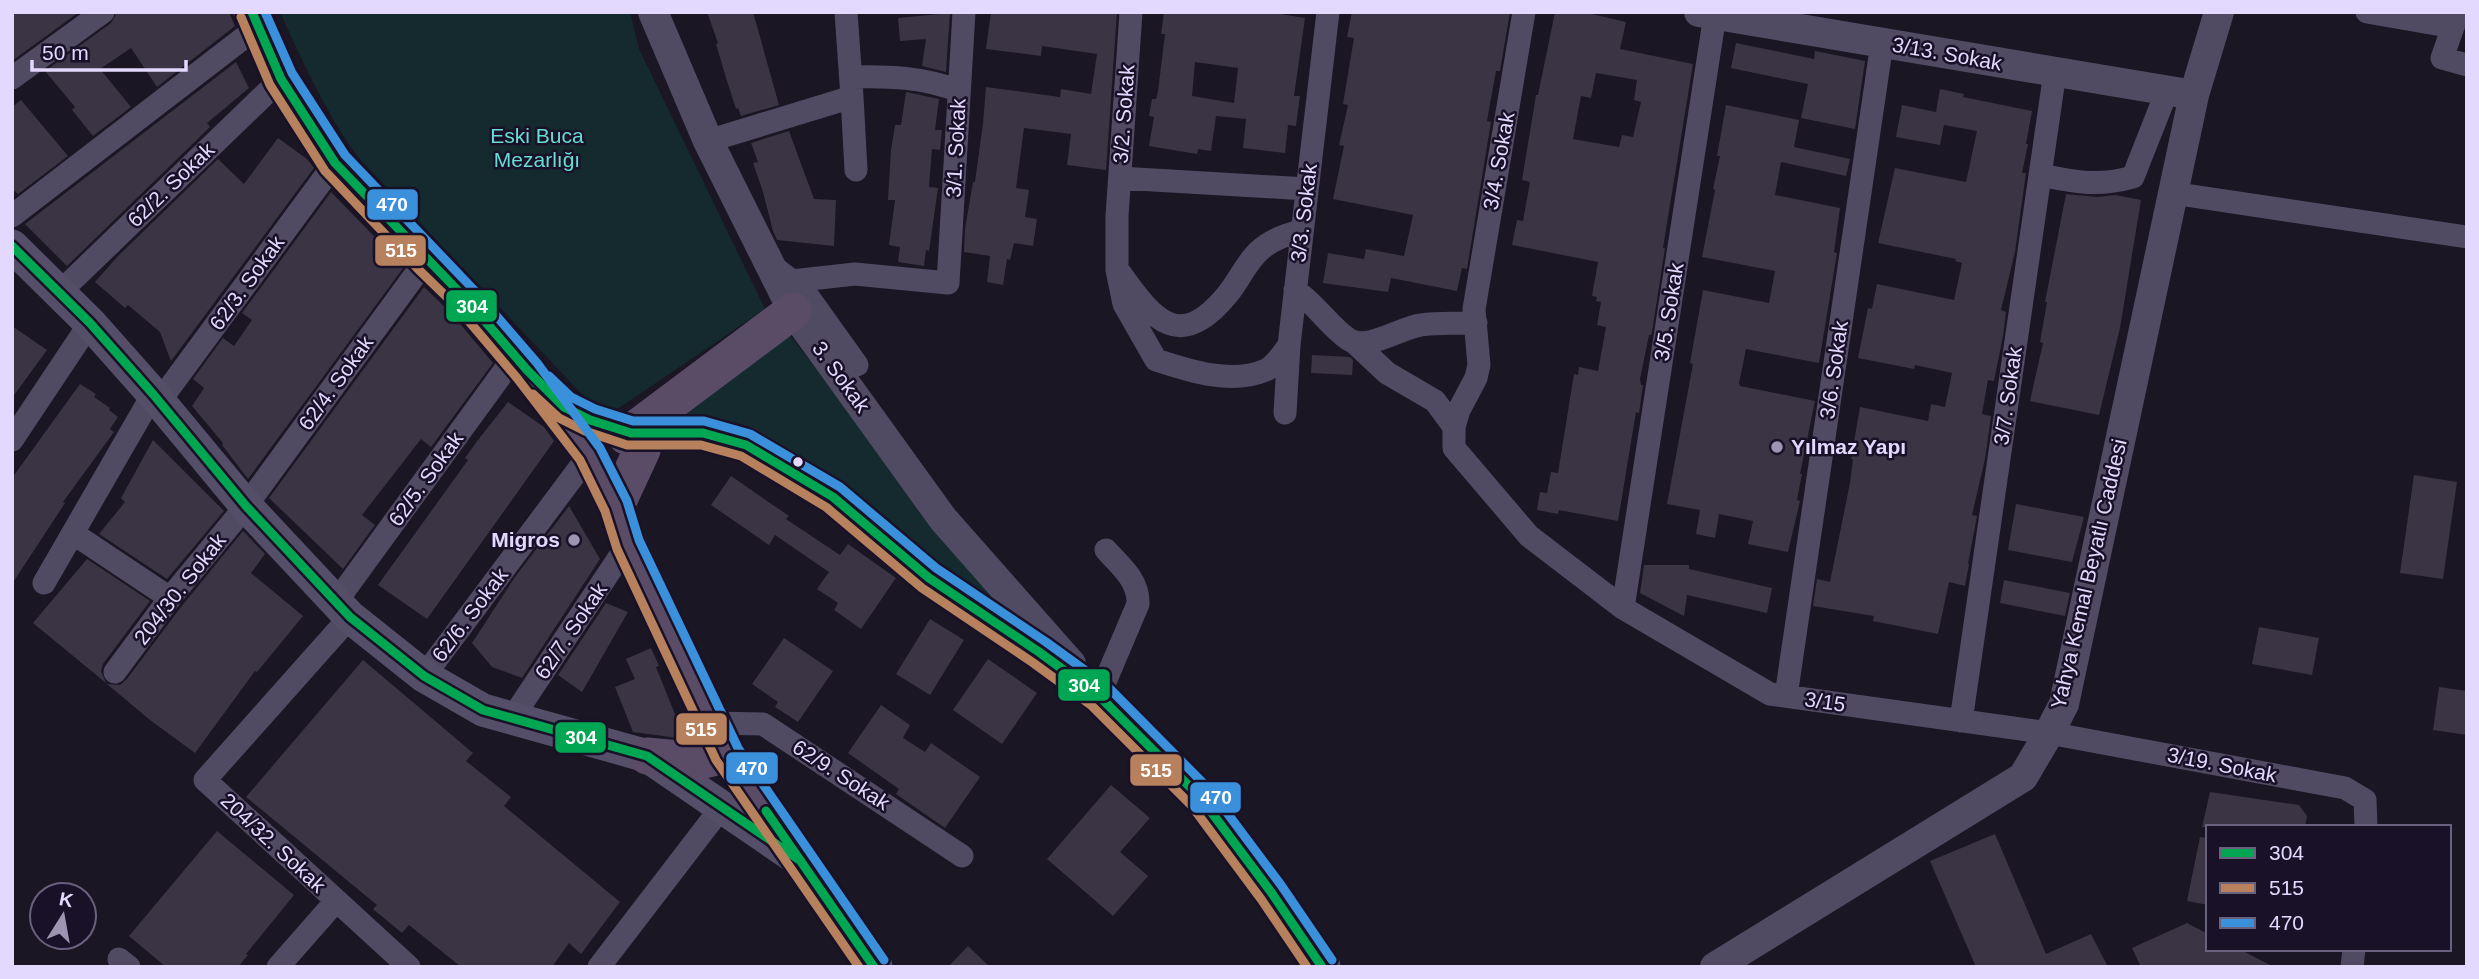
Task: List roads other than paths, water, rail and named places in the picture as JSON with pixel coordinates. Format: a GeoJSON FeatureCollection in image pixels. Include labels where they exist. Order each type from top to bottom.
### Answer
{"type":"FeatureCollection","features":[{"type":"Feature","properties":{"kind":"main road"},"geometry":{"type":"LineString","coordinates":[[256,19],[281,79],[335,163],[465,298],[521,363],[590,454],[616,506],[628,544],[719,738],[874,967]]}},
{"type":"Feature","properties":{"kind":"main road"},"geometry":{"type":"LineString","coordinates":[[14,251],[61,291],[156,398],[246,506],[343,610],[424,676],[483,710],[647,756],[700,761],[719,738]]}},
{"type":"Feature","properties":{"kind":"main road"},"geometry":{"type":"LineString","coordinates":[[590,454],[631,433],[795,296]]}},
{"type":"Feature","properties":{"kind":"main road"},"geometry":{"type":"LineString","coordinates":[[521,363],[564,407],[590,420],[631,433],[703,433],[746,445],[833,496],[929,578],[1099,696],[1200,796],[1272,892],[1321,967]]}},
{"type":"Feature","properties":{"kind":"main road"},"geometry":{"type":"LineString","coordinates":[[616,506],[642,450],[631,433]]}},
{"type":"Feature","properties":{"kind":"main road"},"geometry":{"type":"LineString","coordinates":[[647,756],[801,861]]}},
{"type":"Feature","properties":{"kind":"street"},"geometry":{"type":"LineString","coordinates":[[12,78],[103,12]]}},
{"type":"Feature","properties":{"kind":"street","name":"3. Sokak"},"geometry":{"type":"LineString","coordinates":[[653,12],[708,142],[770,264],[795,296],[943,519],[1099,696]]}},
{"type":"Feature","properties":{"kind":"street"},"geometry":{"type":"LineString","coordinates":[[846,12],[856,170]]}},
{"type":"Feature","properties":{"kind":"street","name":"3/1. Sokak"},"geometry":{"type":"LineString","coordinates":[[795,296],[855,274],[948,283],[964,12]]}},
{"type":"Feature","properties":{"kind":"street","name":"3/2. Sokak"},"geometry":{"type":"LineString","coordinates":[[1131,12],[1117,216],[1117,270],[1124,304],[1156,360],[1198,373],[1241,376],[1268,369],[1289,345]]}},
{"type":"Feature","properties":{"kind":"street","name":"3/3. Sokak"},"geometry":{"type":"LineString","coordinates":[[1285,414],[1289,345],[1328,12]]}},
{"type":"Feature","properties":{"kind":"street","name":"3/4. Sokak"},"geometry":{"type":"LineString","coordinates":[[1454,427],[1479,365],[1475,316],[1524,12]]}},
{"type":"Feature","properties":{"kind":"street","name":"Yahya Kemal Beyatlı Caddesi"},"geometry":{"type":"LineString","coordinates":[[1715,967],[2023,776],[2049,733],[2064,704],[2172,193],[2180,93],[2219,12]]}},
{"type":"Feature","properties":{"kind":"street"},"geometry":{"type":"LineString","coordinates":[[2367,12],[2456,19],[2442,58],[2467,65]]}},
{"type":"Feature","properties":{"kind":"street","name":"3/13. Sokak"},"geometry":{"type":"LineString","coordinates":[[1707,14],[2180,93]]}},
{"type":"Feature","properties":{"kind":"street","name":"3/5. Sokak"},"geometry":{"type":"LineString","coordinates":[[1623,608],[1707,14]]}},
{"type":"Feature","properties":{"kind":"street"},"geometry":{"type":"LineString","coordinates":[[12,216],[256,19]]}},
{"type":"Feature","properties":{"kind":"street","name":"3/6. Sokak"},"geometry":{"type":"LineString","coordinates":[[1786,696],[1882,43]]}},
{"type":"Feature","properties":{"kind":"street","name":"3/7. Sokak"},"geometry":{"type":"LineString","coordinates":[[1961,721],[2055,72]]}},
{"type":"Feature","properties":{"kind":"street"},"geometry":{"type":"LineString","coordinates":[[708,142],[883,75],[936,82],[959,91]]}},
{"type":"Feature","properties":{"kind":"street","name":"62/2. Sokak"},"geometry":{"type":"LineString","coordinates":[[61,291],[281,79]]}},
{"type":"Feature","properties":{"kind":"street"},"geometry":{"type":"LineString","coordinates":[[2040,175],[2089,184],[2133,177],[2180,93]]}},
{"type":"Feature","properties":{"kind":"street","name":"62/3. Sokak"},"geometry":{"type":"LineString","coordinates":[[44,583],[156,398],[335,163]]}},
{"type":"Feature","properties":{"kind":"street"},"geometry":{"type":"LineString","coordinates":[[1120,178],[1307,189]]}},
{"type":"Feature","properties":{"kind":"street"},"geometry":{"type":"LineString","coordinates":[[2172,193],[2467,237]]}},
{"type":"Feature","properties":{"kind":"street"},"geometry":{"type":"LineString","coordinates":[[1117,270],[1133,292],[1167,324],[1191,326],[1207,316],[1229,293],[1243,268],[1261,249],[1284,235],[1302,231]]}},
{"type":"Feature","properties":{"kind":"street","name":"62/4. Sokak"},"geometry":{"type":"LineString","coordinates":[[246,506],[426,260]]}},
{"type":"Feature","properties":{"kind":"street"},"geometry":{"type":"LineString","coordinates":[[1296,290],[1387,373],[1435,401],[1454,427]]}},
{"type":"Feature","properties":{"kind":"street"},"geometry":{"type":"LineString","coordinates":[[795,296],[857,365]]}},
{"type":"Feature","properties":{"kind":"street"},"geometry":{"type":"LineString","coordinates":[[1355,343],[1389,337],[1419,325],[1475,316]]}},
{"type":"Feature","properties":{"kind":"street"},"geometry":{"type":"LineString","coordinates":[[12,440],[90,323]]}},
{"type":"Feature","properties":{"kind":"street","name":"62/5. Sokak"},"geometry":{"type":"LineString","coordinates":[[343,610],[521,363]]}},
{"type":"Feature","properties":{"kind":"street","name":"3/15"},"geometry":{"type":"LineString","coordinates":[[1454,427],[1454,448],[1529,536],[1623,608],[1770,694],[2049,733]]}},
{"type":"Feature","properties":{"kind":"street","name":"62/6. Sokak"},"geometry":{"type":"LineString","coordinates":[[424,676],[590,454]]}},
{"type":"Feature","properties":{"kind":"street","name":"204/30. Sokak"},"geometry":{"type":"LineString","coordinates":[[115,672],[170,598],[246,506]]}},
{"type":"Feature","properties":{"kind":"street"},"geometry":{"type":"LineString","coordinates":[[74,534],[170,598]]}},
{"type":"Feature","properties":{"kind":"street","name":"62/7. Sokak"},"geometry":{"type":"LineString","coordinates":[[513,717],[628,544]]}},
{"type":"Feature","properties":{"kind":"street"},"geometry":{"type":"LineString","coordinates":[[1099,696],[1138,604],[1139,591],[1106,550]]}},
{"type":"Feature","properties":{"kind":"street","name":"204/32. Sokak"},"geometry":{"type":"LineString","coordinates":[[343,610],[205,780],[409,967]]}},
{"type":"Feature","properties":{"kind":"street","name":"62/9. Sokak"},"geometry":{"type":"LineString","coordinates":[[719,738],[763,724],[962,856]]}},
{"type":"Feature","properties":{"kind":"street","name":"3/19. Sokak"},"geometry":{"type":"LineString","coordinates":[[2049,733],[2344,788],[2365,800],[2366,825]]}},
{"type":"Feature","properties":{"kind":"street"},"geometry":{"type":"LineString","coordinates":[[599,967],[721,808]]}},
{"type":"Feature","properties":{"kind":"street"},"geometry":{"type":"LineString","coordinates":[[278,967],[336,901]]}},
{"type":"Feature","properties":{"kind":"place","name":"Yılmaz Yapı"},"geometry":{"type":"Point","coordinates":[1777,447]}},
{"type":"Feature","properties":{"kind":"place","name":"Migros"},"geometry":{"type":"Point","coordinates":[574,540]}},
{"type":"Feature","properties":{"kind":"park label","name":"Eski Buca Mezarlığı"},"geometry":{"type":"Point","coordinates":[537,148]}}]}
